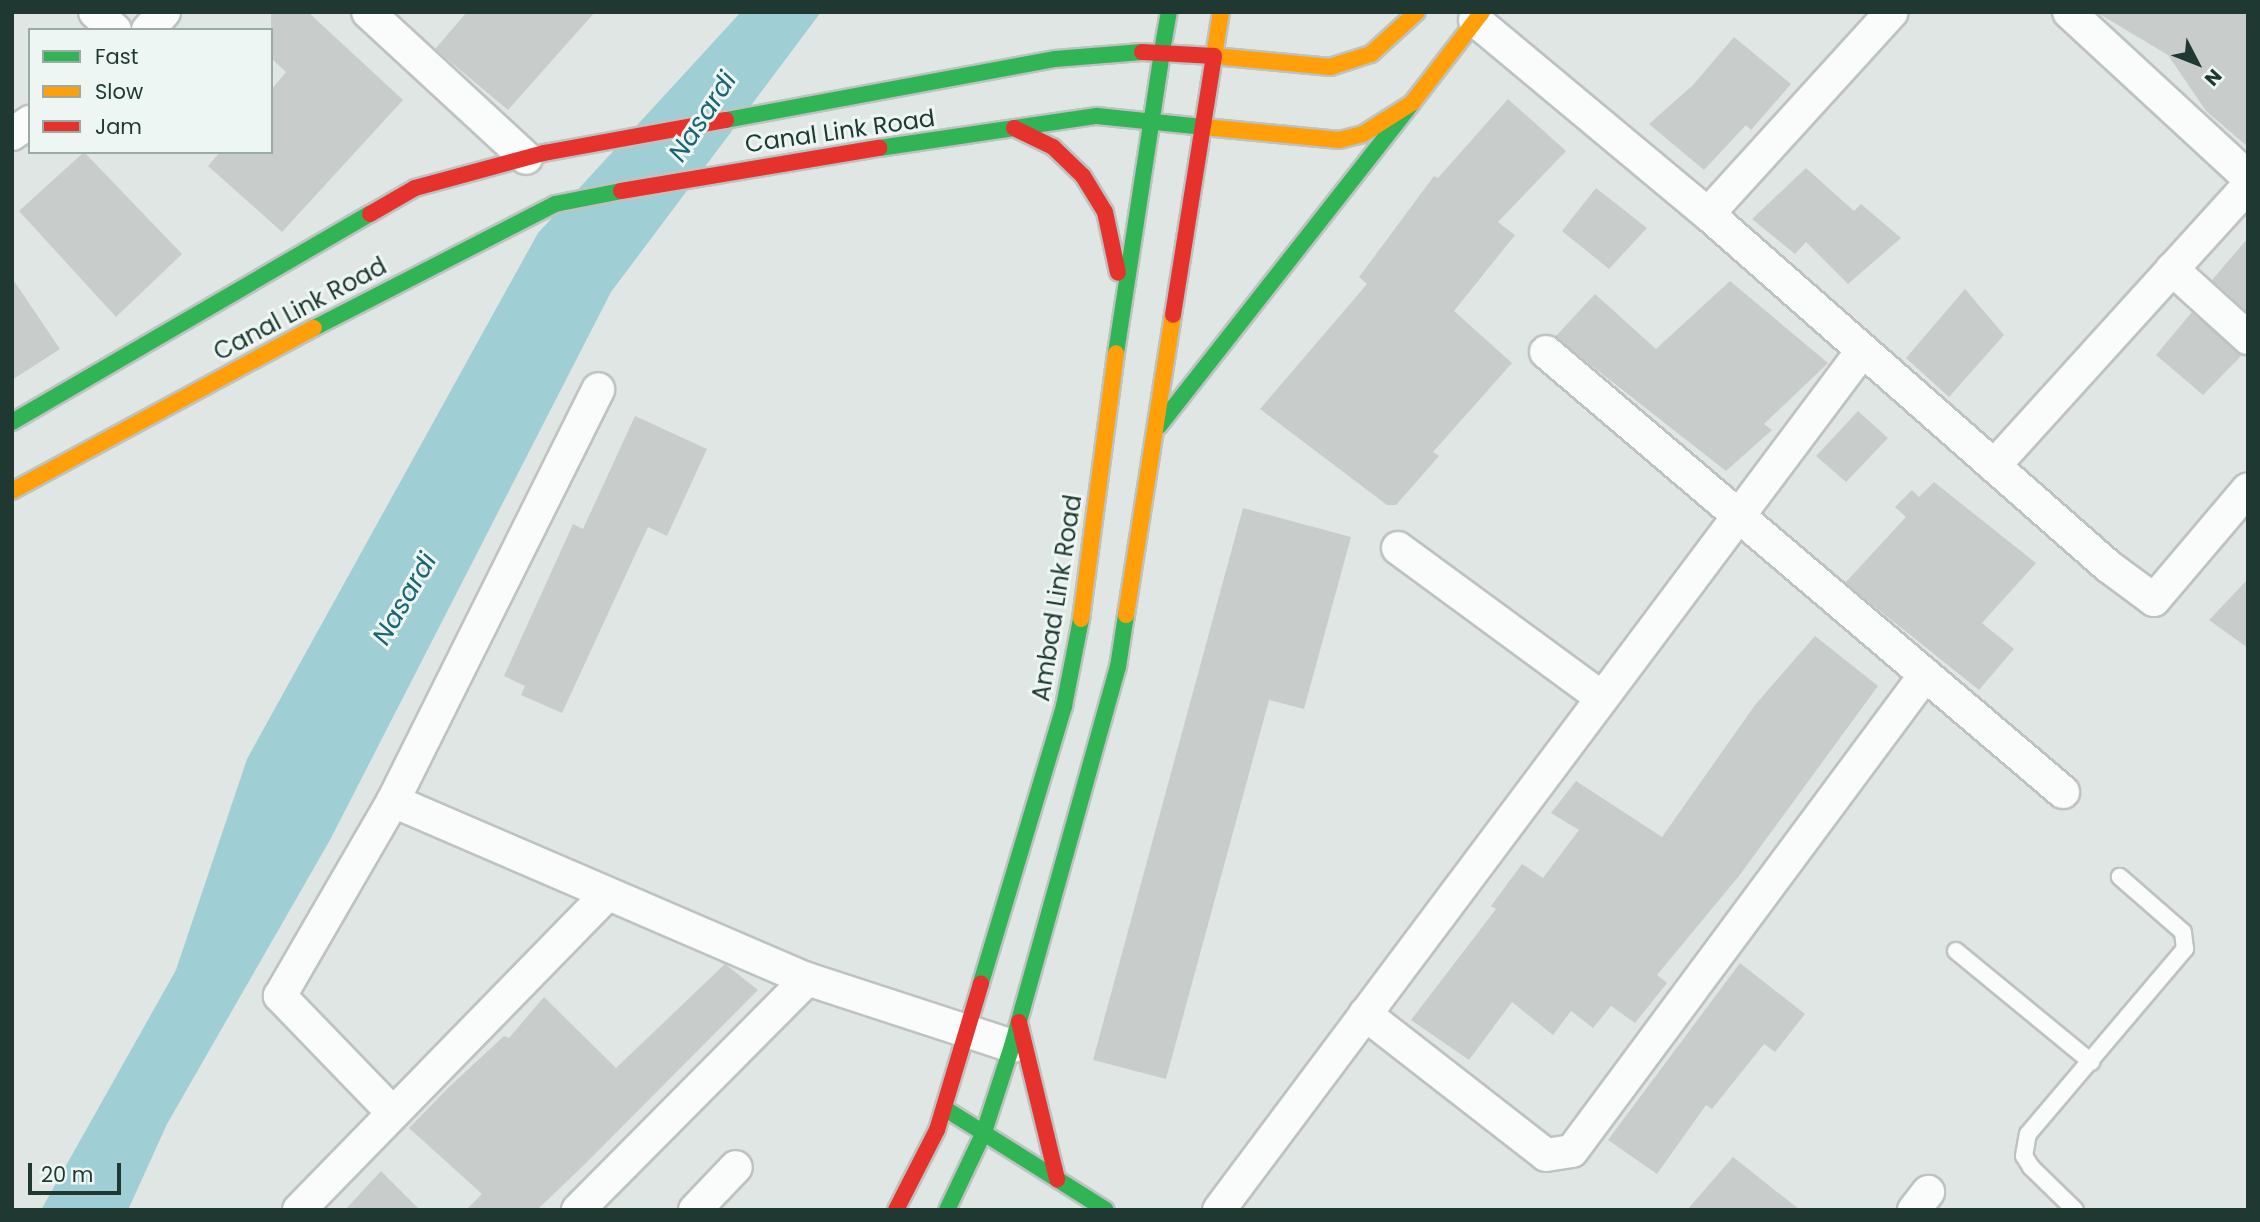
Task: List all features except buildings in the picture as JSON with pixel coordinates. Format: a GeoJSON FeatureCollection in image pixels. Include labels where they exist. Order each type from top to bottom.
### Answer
{"type":"FeatureCollection","features":[{"type":"Feature","properties":{"kind":"main road","name":"Ambad Link Road"},"geometry":{"type":"LineString","coordinates":[[896,1210],[944,1108],[1064,706],[1079,635],[1123,299],[1169,12]]}},
{"type":"Feature","properties":{"kind":"main road"},"geometry":{"type":"LineString","coordinates":[[947,1210],[984,1132],[1015,1034],[1118,667],[1159,426],[1221,12]]}},
{"type":"Feature","properties":{"kind":"main road","name":"Canal Link Road"},"geometry":{"type":"LineString","coordinates":[[12,422],[415,188],[526,158],[764,111],[1055,59],[1162,51],[1330,67],[1351,64],[1385,44],[1417,12]]}},
{"type":"Feature","properties":{"kind":"main road","name":"Canal Link Road"},"geometry":{"type":"LineString","coordinates":[[12,491],[478,239],[555,204],[756,166],[1097,116],[1339,140],[1363,134],[1412,103],[1478,16]]}},
{"type":"Feature","properties":{"kind":"main road"},"geometry":{"type":"LineString","coordinates":[[1159,426],[1412,103]]}},
{"type":"Feature","properties":{"kind":"main road"},"geometry":{"type":"LineString","coordinates":[[1014,128],[1069,158],[1096,194],[1111,232],[1123,299]]}},
{"type":"Feature","properties":{"kind":"main road"},"geometry":{"type":"LineString","coordinates":[[1015,1034],[1057,1179]]}},
{"type":"Feature","properties":{"kind":"main road"},"geometry":{"type":"LineString","coordinates":[[944,1108],[1106,1210]]}},
{"type":"Feature","properties":{"kind":"street"},"geometry":{"type":"LineString","coordinates":[[95,12],[113,28]]}},
{"type":"Feature","properties":{"kind":"street"},"geometry":{"type":"LineString","coordinates":[[150,28],[164,12]]}},
{"type":"Feature","properties":{"kind":"street"},"geometry":{"type":"LineString","coordinates":[[368,12],[526,158]]}},
{"type":"Feature","properties":{"kind":"street"},"geometry":{"type":"LineString","coordinates":[[1708,214],[1892,12]]}},
{"type":"Feature","properties":{"kind":"street"},"geometry":{"type":"LineString","coordinates":[[2069,12],[2248,177]]}},
{"type":"Feature","properties":{"kind":"street"},"geometry":{"type":"LineString","coordinates":[[1478,16],[1994,466],[2154,600],[2248,489]]}},
{"type":"Feature","properties":{"kind":"street"},"geometry":{"type":"LineString","coordinates":[[12,134],[28,123]]}},
{"type":"Feature","properties":{"kind":"street"},"geometry":{"type":"LineString","coordinates":[[1994,466],[2248,186]]}},
{"type":"Feature","properties":{"kind":"street"},"geometry":{"type":"LineString","coordinates":[[2172,269],[2248,338]]}},
{"type":"Feature","properties":{"kind":"street"},"geometry":{"type":"LineString","coordinates":[[1219,1210],[1862,351]]}},
{"type":"Feature","properties":{"kind":"street"},"geometry":{"type":"LineString","coordinates":[[1546,352],[2063,793]]}},
{"type":"Feature","properties":{"kind":"street"},"geometry":{"type":"LineString","coordinates":[[393,1113],[280,996],[393,802],[598,389]]}},
{"type":"Feature","properties":{"kind":"street"},"geometry":{"type":"LineString","coordinates":[[1398,548],[1602,698]]}},
{"type":"Feature","properties":{"kind":"street"},"geometry":{"type":"LineString","coordinates":[[1366,1014],[1546,1155],[1572,1151],[1925,675]]}},
{"type":"Feature","properties":{"kind":"street"},"geometry":{"type":"LineString","coordinates":[[393,802],[605,896],[807,979],[968,1032],[1015,1034]]}},
{"type":"Feature","properties":{"kind":"street"},"geometry":{"type":"LineString","coordinates":[[299,1210],[605,896]]}},
{"type":"Feature","properties":{"kind":"street"},"geometry":{"type":"LineString","coordinates":[[578,1210],[807,979]]}},
{"type":"Feature","properties":{"kind":"street"},"geometry":{"type":"LineString","coordinates":[[695,1210],[736,1167]]}},
{"type":"Feature","properties":{"kind":"lane"},"geometry":{"type":"LineString","coordinates":[[2075,1210],[2031,1167],[2024,1146],[2185,949],[2183,932],[2120,877]]}},
{"type":"Feature","properties":{"kind":"lane"},"geometry":{"type":"LineString","coordinates":[[1956,951],[2091,1062]]}},
{"type":"Feature","properties":{"kind":"water","name":"Nasardi"},"geometry":{"type":"Polygon","coordinates":[[[741,12],[821,12],[611,292],[330,840],[167,1124],[128,1210],[41,1210],[176,970],[247,759],[538,233],[741,12]]]}},
{"type":"Feature","properties":{"kind":"traffic: fast"},"geometry":{"type":"LineString","coordinates":[[1162,51],[1169,12]]}},
{"type":"Feature","properties":{"kind":"traffic: fast"},"geometry":{"type":"LineString","coordinates":[[1116,353],[1162,51]]}},
{"type":"Feature","properties":{"kind":"traffic: fast"},"geometry":{"type":"LineString","coordinates":[[726,120],[1055,59],[1142,52]]}},
{"type":"Feature","properties":{"kind":"traffic: fast"},"geometry":{"type":"LineString","coordinates":[[1159,426],[1412,103]]}},
{"type":"Feature","properties":{"kind":"traffic: fast"},"geometry":{"type":"LineString","coordinates":[[879,148],[1097,116],[1204,127]]}},
{"type":"Feature","properties":{"kind":"traffic: fast"},"geometry":{"type":"LineString","coordinates":[[314,328],[555,204],[621,191]]}},
{"type":"Feature","properties":{"kind":"traffic: fast"},"geometry":{"type":"LineString","coordinates":[[12,422],[370,214]]}},
{"type":"Feature","properties":{"kind":"traffic: fast"},"geometry":{"type":"LineString","coordinates":[[947,1210],[984,1132],[1012,1046],[1118,667],[1126,615]]}},
{"type":"Feature","properties":{"kind":"traffic: fast"},"geometry":{"type":"LineString","coordinates":[[981,983],[1064,706],[1081,619]]}},
{"type":"Feature","properties":{"kind":"traffic: fast"},"geometry":{"type":"LineString","coordinates":[[944,1108],[1106,1210]]}},
{"type":"Feature","properties":{"kind":"traffic: slow"},"geometry":{"type":"LineString","coordinates":[[1221,12],[1214,56],[1330,67],[1371,54],[1417,12]]}},
{"type":"Feature","properties":{"kind":"traffic: slow"},"geometry":{"type":"LineString","coordinates":[[1204,127],[1339,140],[1363,134],[1412,103],[1482,12]]}},
{"type":"Feature","properties":{"kind":"traffic: slow"},"geometry":{"type":"LineString","coordinates":[[1126,615],[1173,315]]}},
{"type":"Feature","properties":{"kind":"traffic: slow"},"geometry":{"type":"LineString","coordinates":[[12,491],[314,328]]}},
{"type":"Feature","properties":{"kind":"traffic: slow"},"geometry":{"type":"LineString","coordinates":[[1081,619],[1116,353]]}},
{"type":"Feature","properties":{"kind":"traffic: jam"},"geometry":{"type":"LineString","coordinates":[[1142,52],[1214,56],[1173,315]]}},
{"type":"Feature","properties":{"kind":"traffic: jam"},"geometry":{"type":"LineString","coordinates":[[370,214],[415,188],[544,153],[726,120]]}},
{"type":"Feature","properties":{"kind":"traffic: jam"},"geometry":{"type":"LineString","coordinates":[[1014,128],[1053,147],[1083,176],[1105,212],[1118,273]]}},
{"type":"Feature","properties":{"kind":"traffic: jam"},"geometry":{"type":"LineString","coordinates":[[621,191],[879,148]]}},
{"type":"Feature","properties":{"kind":"traffic: jam"},"geometry":{"type":"LineString","coordinates":[[896,1210],[937,1130],[981,983]]}},
{"type":"Feature","properties":{"kind":"traffic: jam"},"geometry":{"type":"LineString","coordinates":[[1019,1022],[1057,1179]]}}]}
